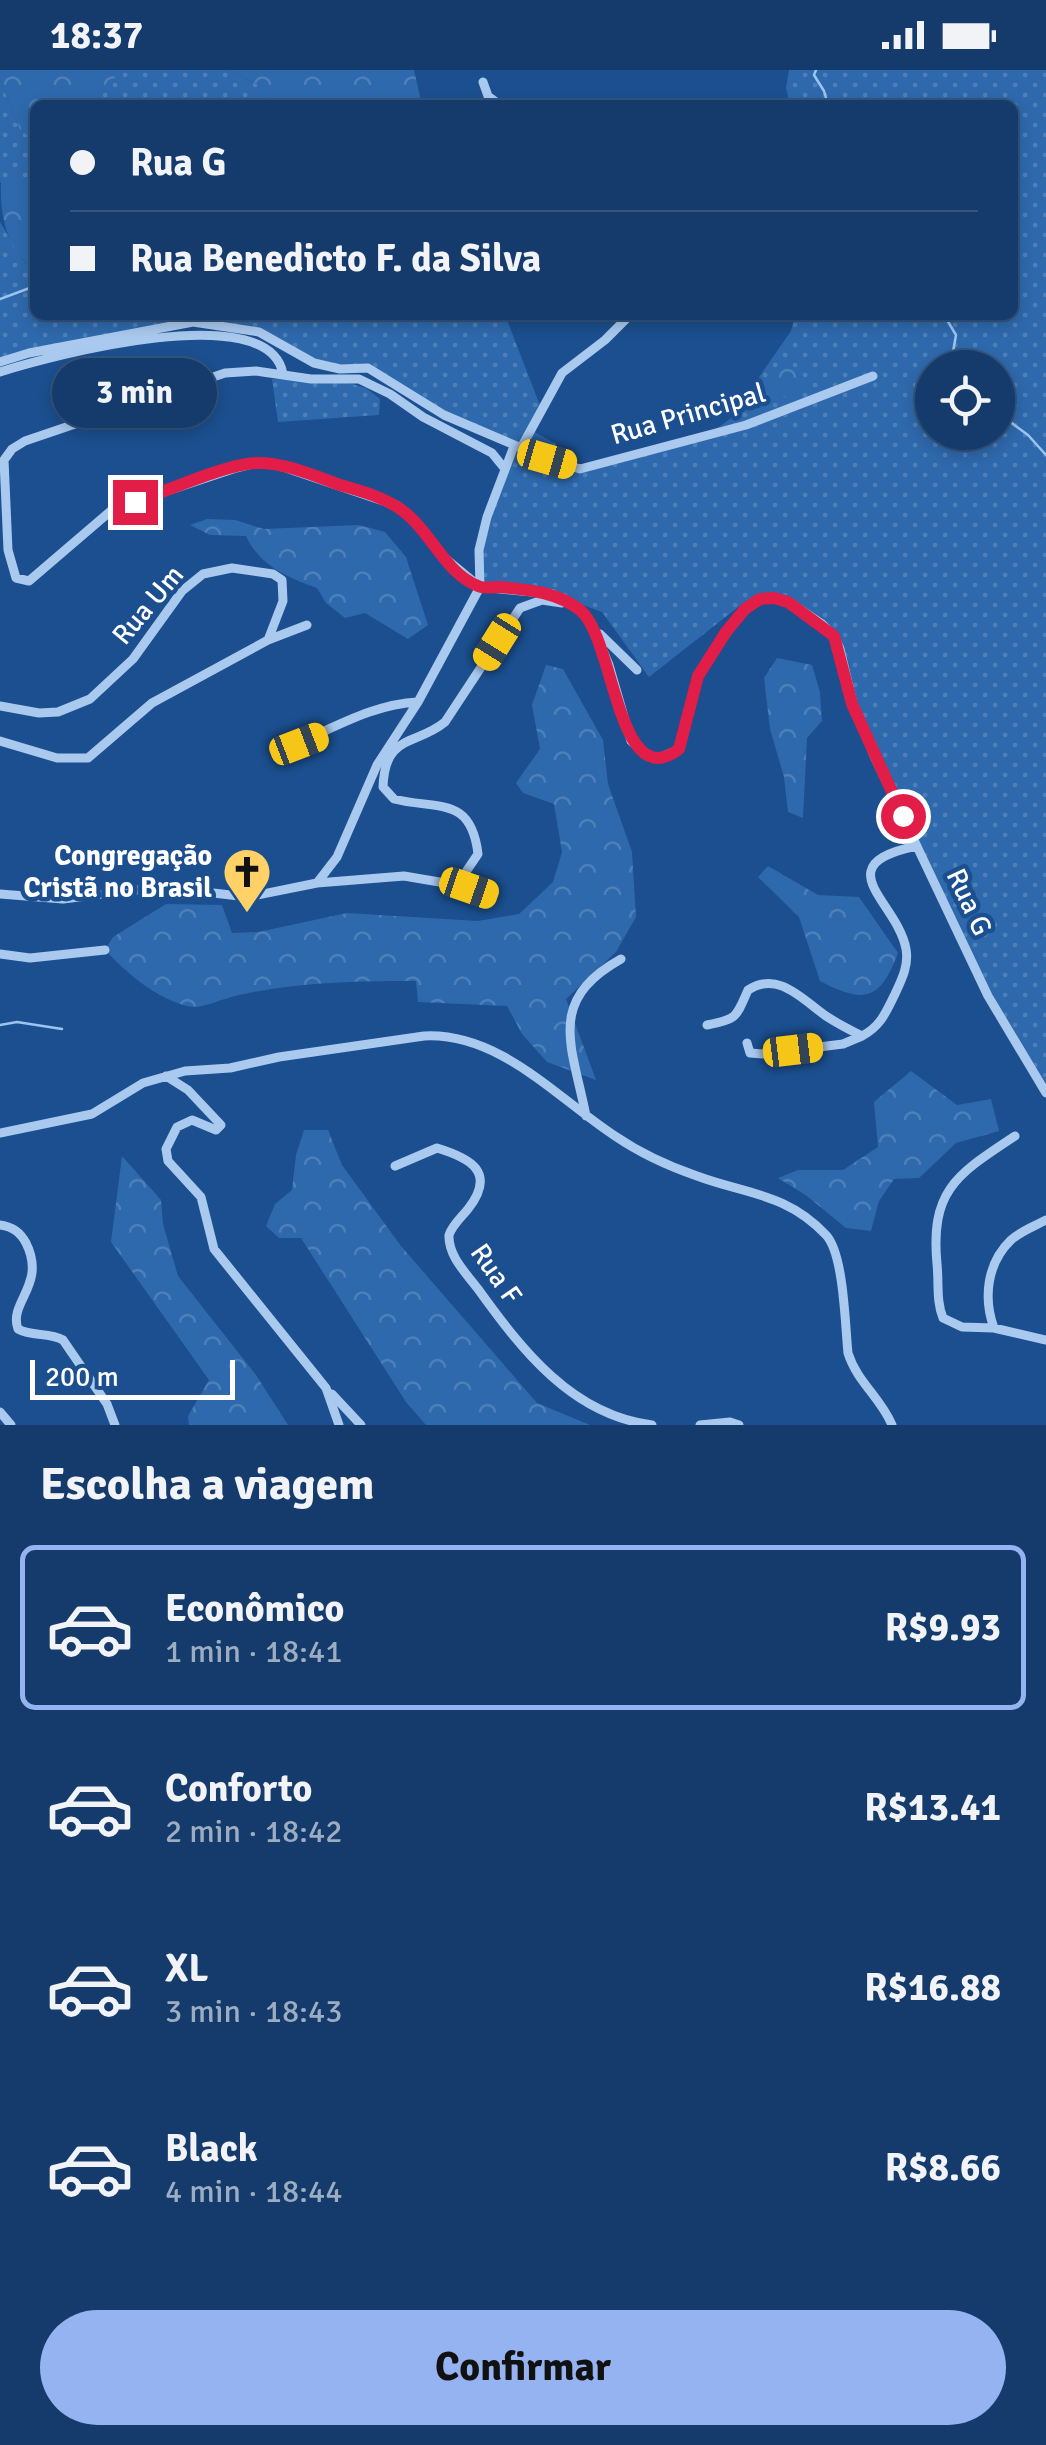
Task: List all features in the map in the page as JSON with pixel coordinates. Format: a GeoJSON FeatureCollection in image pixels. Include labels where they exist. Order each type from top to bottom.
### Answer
{"type":"FeatureCollection","features":[{"type":"Feature","properties":{"kind":"street"},"geometry":{"type":"LineString","coordinates":[[482,82],[493,100]]}},
{"type":"Feature","properties":{"kind":"street"},"geometry":{"type":"LineString","coordinates":[[317,883],[329,871],[377,765],[418,702],[480,587],[479,550],[505,470],[562,372],[625,320]]}},
{"type":"Feature","properties":{"kind":"street","name":"Rua Principal"},"geometry":{"type":"LineString","coordinates":[[0,362],[193,322],[259,332],[314,364],[340,369],[368,368],[444,415],[580,468],[746,425],[873,376]]}},
{"type":"Feature","properties":{"kind":"street"},"geometry":{"type":"LineString","coordinates":[[0,372],[139,341],[175,335],[216,335],[242,338],[266,347],[278,355],[284,374]]}},
{"type":"Feature","properties":{"kind":"street"},"geometry":{"type":"LineString","coordinates":[[505,470],[492,452],[359,379],[225,373],[12,448],[4,460],[8,550],[16,578],[29,581],[113,510],[257,463],[311,475],[398,506],[440,554],[480,587],[553,594],[583,612]]}},
{"type":"Feature","properties":{"kind":"street","name":"Rua Um"},"geometry":{"type":"LineString","coordinates":[[0,706],[58,712],[90,699],[133,659],[182,592],[203,574],[232,568],[273,574],[282,580],[284,601],[268,640]]}},
{"type":"Feature","properties":{"kind":"street","name":"Rua G"},"geometry":{"type":"LineString","coordinates":[[583,612],[609,665],[631,740],[648,756],[660,758],[679,749],[698,676],[745,609],[760,599],[788,602],[834,636],[852,704],[918,846],[988,996],[1046,1092]]}},
{"type":"Feature","properties":{"kind":"street"},"geometry":{"type":"LineString","coordinates":[[458,885],[478,854],[473,830],[453,808],[406,802],[386,793],[384,774],[392,755],[402,743],[438,729],[445,722],[520,608],[542,600],[560,602],[583,612]]}},
{"type":"Feature","properties":{"kind":"street"},"geometry":{"type":"LineString","coordinates":[[0,742],[57,758],[88,758],[152,703],[268,640],[307,625]]}},
{"type":"Feature","properties":{"kind":"street"},"geometry":{"type":"LineString","coordinates":[[594,629],[637,670]]}},
{"type":"Feature","properties":{"kind":"street"},"geometry":{"type":"LineString","coordinates":[[276,752],[372,710],[394,703],[418,702]]}},
{"type":"Feature","properties":{"kind":"street"},"geometry":{"type":"LineString","coordinates":[[747,1043],[750,1053],[763,1054],[843,1044],[881,1023],[906,964],[906,944],[874,886],[874,863],[881,855],[918,846]]}},
{"type":"Feature","properties":{"kind":"street"},"geometry":{"type":"LineString","coordinates":[[0,894],[70,899],[161,887],[248,897],[317,883],[404,876],[458,885],[488,895]]}},
{"type":"Feature","properties":{"kind":"street"},"geometry":{"type":"LineString","coordinates":[[0,954],[30,958],[105,950]]}},
{"type":"Feature","properties":{"kind":"street"},"geometry":{"type":"LineString","coordinates":[[586,1116],[570,1024],[572,1004],[595,974],[621,959]]}},
{"type":"Feature","properties":{"kind":"street"},"geometry":{"type":"LineString","coordinates":[[706,1025],[734,1018],[748,990],[772,983],[794,991],[834,1022],[862,1036]]}},
{"type":"Feature","properties":{"kind":"street"},"geometry":{"type":"LineString","coordinates":[[0,1133],[92,1114],[166,1076],[442,1035],[488,1050],[526,1071],[639,1151],[699,1177],[777,1199],[825,1233],[835,1248],[853,1368],[880,1401],[892,1425]]}},
{"type":"Feature","properties":{"kind":"street"},"geometry":{"type":"LineString","coordinates":[[166,1076],[188,1090],[220,1125],[216,1130],[192,1120],[177,1127],[166,1149],[168,1162],[202,1197],[214,1249],[326,1388],[361,1425]]}},
{"type":"Feature","properties":{"kind":"street"},"geometry":{"type":"LineString","coordinates":[[1015,1136],[958,1178],[936,1219],[938,1296],[943,1318],[962,1327],[994,1328],[1046,1340]]}},
{"type":"Feature","properties":{"kind":"street","name":"Rua F"},"geometry":{"type":"LineString","coordinates":[[395,1166],[432,1148],[474,1164],[481,1177],[479,1189],[449,1235],[456,1259],[504,1326],[553,1379],[613,1416],[652,1425]]}},
{"type":"Feature","properties":{"kind":"street"},"geometry":{"type":"LineString","coordinates":[[994,1328],[986,1303],[992,1271],[1010,1241],[1046,1220]]}},
{"type":"Feature","properties":{"kind":"street"},"geometry":{"type":"LineString","coordinates":[[0,1226],[20,1234],[34,1268],[16,1316],[18,1329],[63,1340],[108,1404],[115,1425]]}},
{"type":"Feature","properties":{"kind":"street"},"geometry":{"type":"LineString","coordinates":[[326,1388],[339,1425]]}},
{"type":"Feature","properties":{"kind":"street"},"geometry":{"type":"LineString","coordinates":[[0,1412],[11,1425]]}},
{"type":"Feature","properties":{"kind":"street"},"geometry":{"type":"LineString","coordinates":[[700,1425],[739,1425]]}},
{"type":"Feature","properties":{"kind":"green space"},"geometry":{"type":"Polygon","coordinates":[[[0,70],[123,71],[85,100],[30,100],[30,136],[20,130],[0,80],[0,70]]]}},
{"type":"Feature","properties":{"kind":"green space"},"geometry":{"type":"Polygon","coordinates":[[[122,70],[230,70],[258,85],[266,100],[85,100],[122,70]]]}},
{"type":"Feature","properties":{"kind":"green space"},"geometry":{"type":"Polygon","coordinates":[[[230,70],[414,70],[421,100],[266,100],[258,85],[230,70]]]}},
{"type":"Feature","properties":{"kind":"green space"},"geometry":{"type":"Polygon","coordinates":[[[789,70],[1046,70],[1046,1095],[1014,1044],[853,704],[834,636],[775,592],[746,601],[649,677],[602,612],[553,594],[480,587],[479,550],[514,446],[444,415],[384,375],[314,363],[259,332],[193,322],[0,362],[0,222],[30,268],[30,320],[507,320],[541,408],[531,430],[556,444],[548,458],[580,469],[709,434],[730,419],[791,331],[794,320],[1018,320],[1018,100],[789,100],[786,88],[789,70]]]}},
{"type":"Feature","properties":{"kind":"green space"},"geometry":{"type":"Polygon","coordinates":[[[0,80],[20,130],[30,136],[30,182],[0,182],[0,80]]]}},
{"type":"Feature","properties":{"kind":"green space"},"geometry":{"type":"Polygon","coordinates":[[[1,180],[30,182],[30,267],[11,241],[2,208],[1,180]]]}},
{"type":"Feature","properties":{"kind":"green space"},"geometry":{"type":"Polygon","coordinates":[[[786,365],[804,380],[806,389],[788,397],[770,394],[768,388],[775,374],[786,365]]]}},
{"type":"Feature","properties":{"kind":"green space"},"geometry":{"type":"Polygon","coordinates":[[[331,378],[366,388],[380,399],[379,415],[278,422],[272,379],[331,378]]]}},
{"type":"Feature","properties":{"kind":"green space"},"geometry":{"type":"Polygon","coordinates":[[[207,519],[235,520],[264,529],[359,525],[385,532],[406,557],[428,625],[408,639],[365,613],[345,618],[326,603],[317,588],[267,563],[246,536],[210,535],[190,525],[207,519]]]}},
{"type":"Feature","properties":{"kind":"green space"},"geometry":{"type":"Polygon","coordinates":[[[777,658],[812,665],[820,692],[822,721],[807,738],[803,818],[788,812],[784,777],[770,729],[764,678],[777,658]]]}},
{"type":"Feature","properties":{"kind":"green space"},"geometry":{"type":"Polygon","coordinates":[[[546,665],[563,669],[603,740],[608,784],[632,852],[636,917],[616,952],[566,999],[596,1080],[547,1062],[522,1034],[507,1006],[418,1002],[416,981],[283,987],[193,1007],[152,990],[105,950],[113,937],[166,904],[222,905],[232,933],[258,932],[347,913],[478,921],[519,914],[553,882],[562,852],[554,804],[523,793],[516,783],[540,749],[532,705],[546,665]]]}},
{"type":"Feature","properties":{"kind":"green space"},"geometry":{"type":"Polygon","coordinates":[[[768,866],[818,895],[859,897],[898,953],[877,989],[859,995],[820,981],[799,917],[758,877],[768,866]]]}},
{"type":"Feature","properties":{"kind":"green space"},"geometry":{"type":"Polygon","coordinates":[[[911,1071],[957,1105],[991,1099],[999,1131],[956,1143],[919,1178],[894,1179],[879,1201],[871,1231],[846,1228],[778,1178],[798,1170],[843,1170],[878,1147],[874,1102],[911,1071]]]}},
{"type":"Feature","properties":{"kind":"green space"},"geometry":{"type":"Polygon","coordinates":[[[304,1130],[328,1130],[342,1165],[401,1246],[537,1403],[590,1425],[426,1425],[406,1402],[301,1238],[279,1238],[266,1226],[275,1204],[292,1190],[304,1130]]]}},
{"type":"Feature","properties":{"kind":"green space"},"geometry":{"type":"Polygon","coordinates":[[[122,1156],[161,1200],[163,1224],[178,1276],[256,1375],[288,1425],[189,1425],[188,1416],[209,1380],[111,1242],[122,1156]]]}},
{"type":"Feature","properties":{"kind":"waterway"},"geometry":{"type":"LineString","coordinates":[[816,70],[814,75],[827,100]]}},
{"type":"Feature","properties":{"kind":"waterway"},"geometry":{"type":"LineString","coordinates":[[0,299],[30,288]]}},
{"type":"Feature","properties":{"kind":"waterway"},"geometry":{"type":"LineString","coordinates":[[947,320],[956,335],[953,350]]}},
{"type":"Feature","properties":{"kind":"waterway"},"geometry":{"type":"LineString","coordinates":[[1015,425],[1046,455]]}},
{"type":"Feature","properties":{"kind":"waterway"},"geometry":{"type":"LineString","coordinates":[[0,1025],[17,1022],[62,1029]]}},
{"type":"Feature","properties":{"kind":"place","name":"Congregação Cristã no Brasil"},"geometry":{"type":"Point","coordinates":[247,914]}},
{"type":"Feature","properties":{"kind":"route"},"geometry":{"type":"LineString","coordinates":[[135,502],[257,463],[311,475],[398,506],[440,554],[480,587],[553,594],[583,612],[609,665],[631,740],[638,750],[660,758],[679,749],[698,676],[726,632],[745,609],[760,599],[788,602],[834,636],[852,704],[903,816]]}}]}
